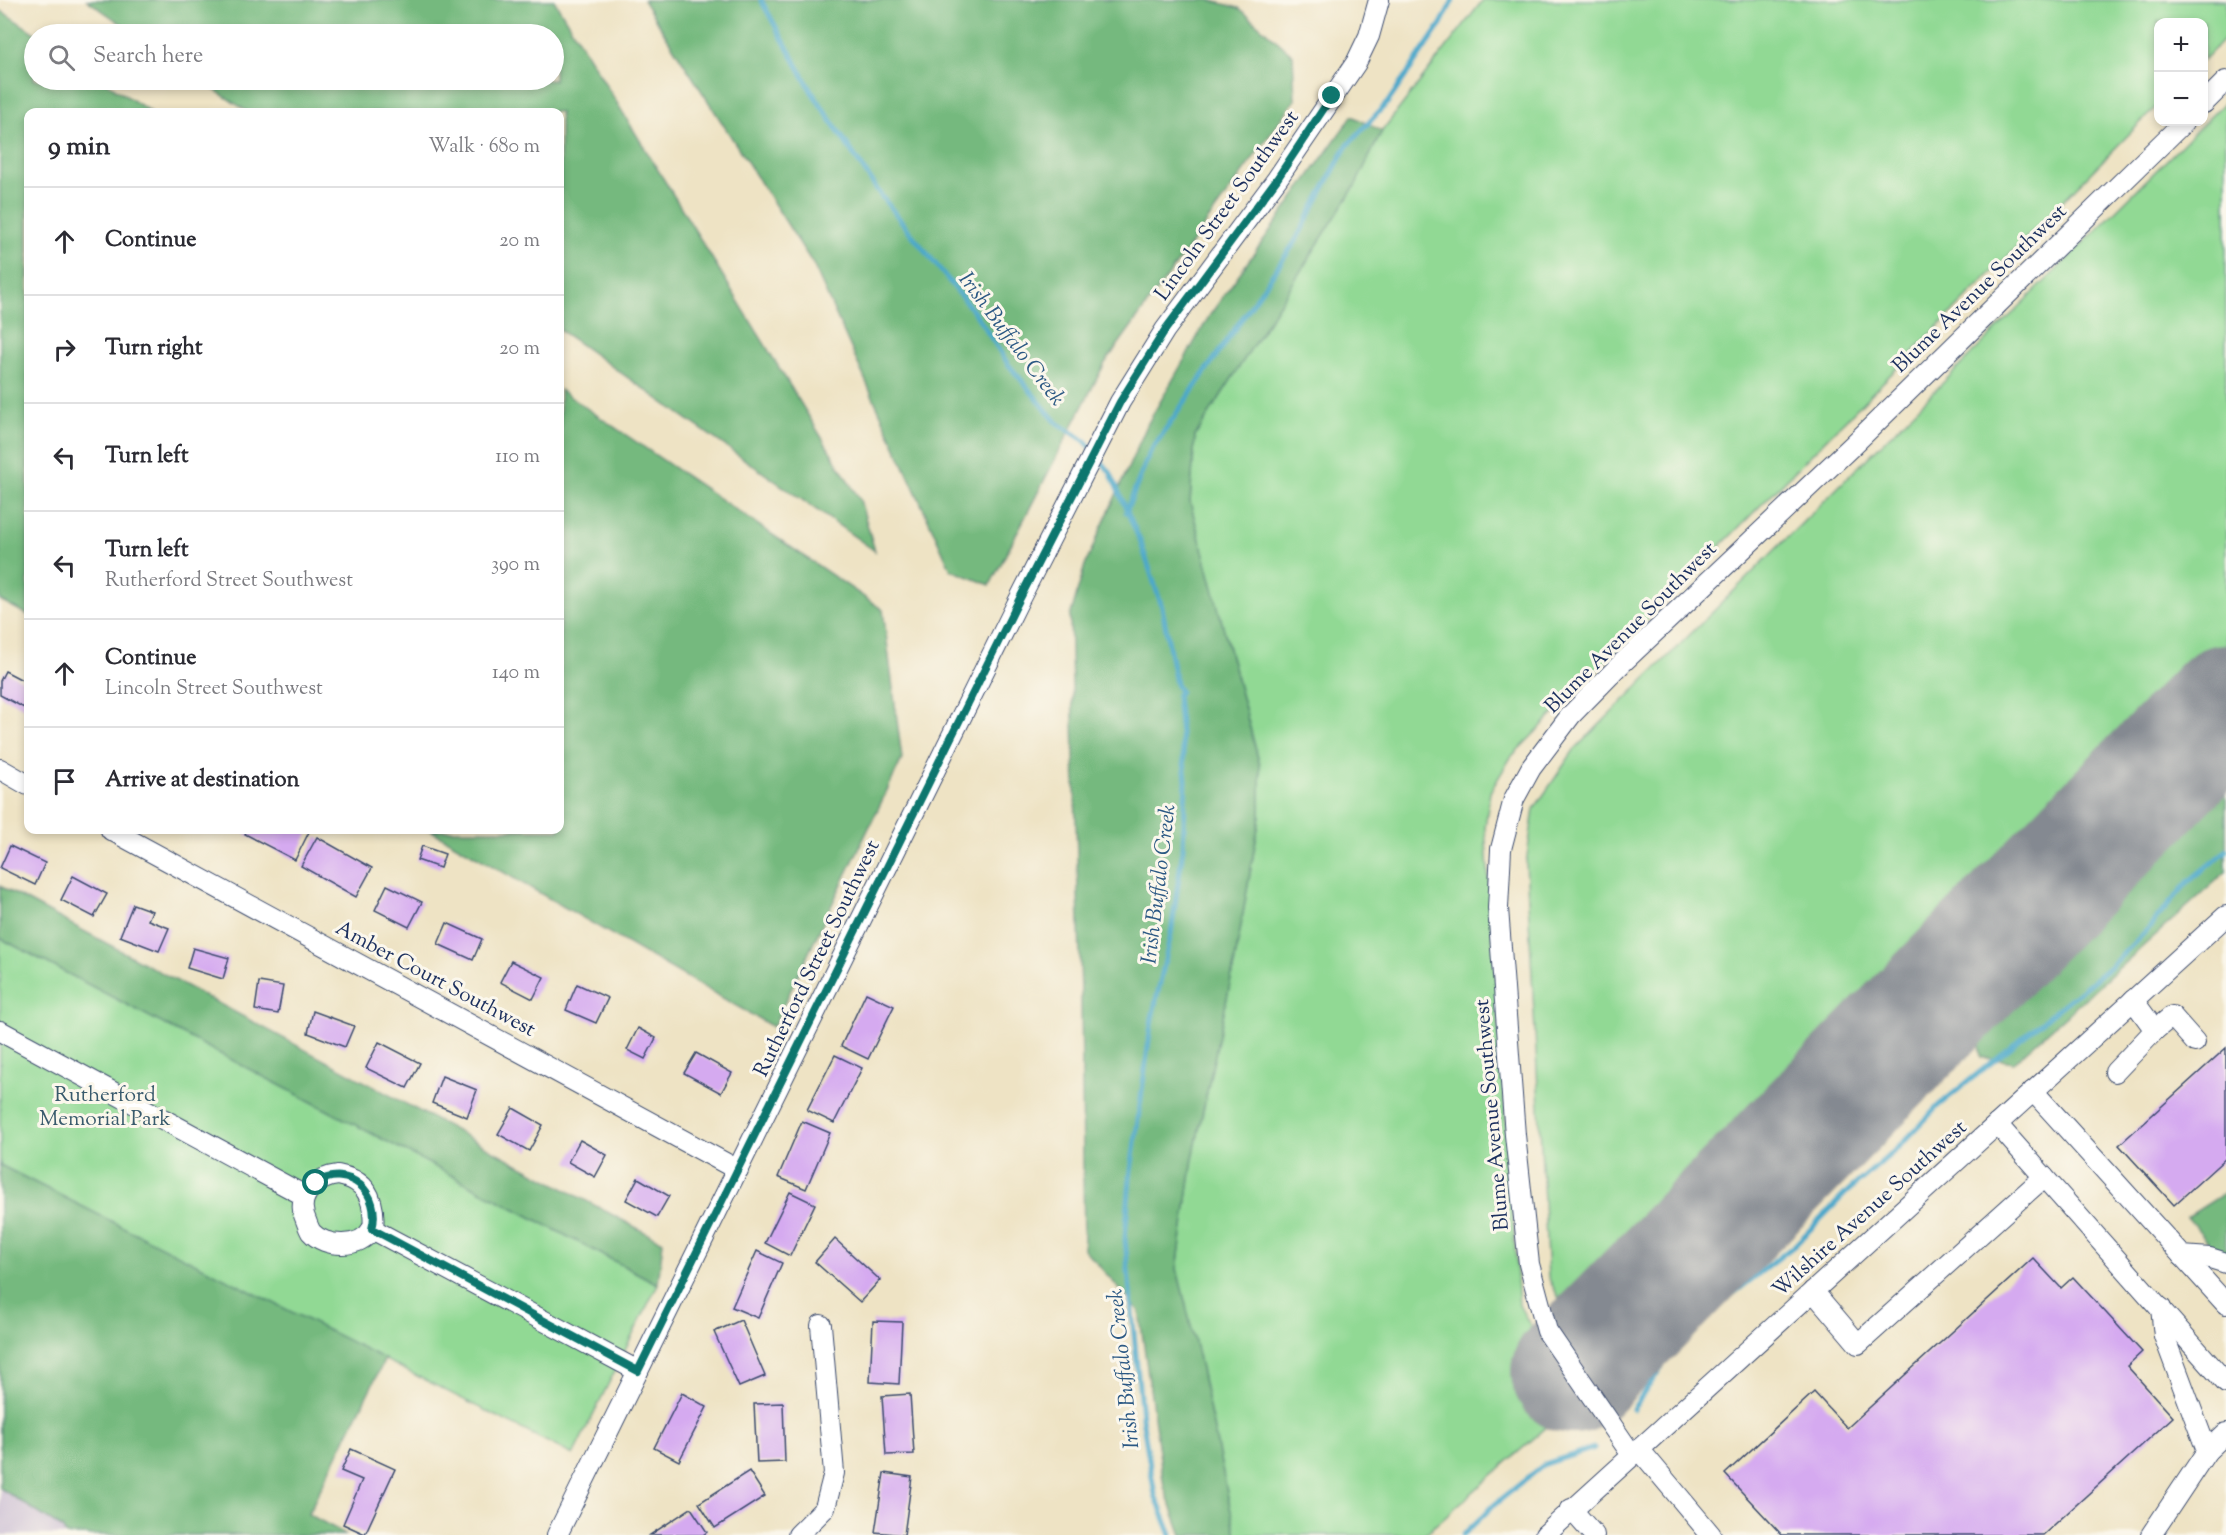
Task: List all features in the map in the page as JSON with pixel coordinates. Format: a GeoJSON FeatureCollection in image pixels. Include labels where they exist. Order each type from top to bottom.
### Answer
{"type":"FeatureCollection","features":[{"type":"Feature","properties":{"kind":"street","name":"Lincoln Street Southwest"},"geometry":{"type":"LineString","coordinates":[[1120,402],[1165,330],[1277,179],[1356,63],[1369,36],[1379,0]]}},
{"type":"Feature","properties":{"kind":"street"},"geometry":{"type":"LineString","coordinates":[[2208,99],[2226,81]]}},
{"type":"Feature","properties":{"kind":"street","name":"Blume Avenue Southwest"},"geometry":{"type":"LineString","coordinates":[[1711,1535],[1635,1452],[1547,1331],[1529,1264],[1515,1135],[1498,908],[1501,849],[1514,799],[1531,768],[1571,715],[1622,663],[1852,445],[2180,126]]}},
{"type":"Feature","properties":{"kind":"street","name":"Rutherford Street Southwest"},"geometry":{"type":"LineString","coordinates":[[557,1535],[1062,514],[1120,402]]}},
{"type":"Feature","properties":{"kind":"street"},"geometry":{"type":"LineString","coordinates":[[0,769],[24,783]]}},
{"type":"Feature","properties":{"kind":"street","name":"Amber Court Southwest"},"geometry":{"type":"LineString","coordinates":[[118,834],[738,1170]]}},
{"type":"Feature","properties":{"kind":"street","name":"Wilshire Avenue Southwest"},"geometry":{"type":"LineString","coordinates":[[1545,1535],[2226,916]]}},
{"type":"Feature","properties":{"kind":"street"},"geometry":{"type":"LineString","coordinates":[[2133,1000],[2155,1030]]}},
{"type":"Feature","properties":{"kind":"street"},"geometry":{"type":"LineString","coordinates":[[2115,1072],[2155,1030],[2172,1016],[2195,1042]]}},
{"type":"Feature","properties":{"kind":"street"},"geometry":{"type":"LineString","coordinates":[[0,1031],[305,1196]]}},
{"type":"Feature","properties":{"kind":"street"},"geometry":{"type":"LineString","coordinates":[[2033,1091],[2226,1304]]}},
{"type":"Feature","properties":{"kind":"street"},"geometry":{"type":"LineString","coordinates":[[1997,1124],[2226,1383]]}},
{"type":"Feature","properties":{"kind":"street"},"geometry":{"type":"LineString","coordinates":[[338,1175],[358,1181],[368,1192],[372,1202],[374,1222],[372,1229],[354,1243],[330,1243],[321,1239],[311,1232],[303,1210],[305,1196],[310,1187],[327,1177],[338,1175]]}},
{"type":"Feature","properties":{"kind":"street"},"geometry":{"type":"LineString","coordinates":[[1813,1291],[1858,1344],[2044,1177]]}},
{"type":"Feature","properties":{"kind":"street"},"geometry":{"type":"LineString","coordinates":[[372,1229],[638,1371]]}},
{"type":"Feature","properties":{"kind":"street"},"geometry":{"type":"LineString","coordinates":[[2182,1256],[2210,1258],[2226,1263]]}},
{"type":"Feature","properties":{"kind":"street"},"geometry":{"type":"LineString","coordinates":[[2161,1308],[2164,1336],[2207,1451]]}},
{"type":"Feature","properties":{"kind":"street"},"geometry":{"type":"LineString","coordinates":[[798,1535],[825,1508],[834,1473],[821,1324]]}},
{"type":"Feature","properties":{"kind":"street"},"geometry":{"type":"LineString","coordinates":[[2151,1535],[2207,1451],[2226,1433]]}},
{"type":"Feature","properties":{"kind":"street"},"geometry":{"type":"LineString","coordinates":[[1571,1509],[1594,1535]]}},
{"type":"Feature","properties":{"kind":"shaded area"},"geometry":{"type":"Polygon","coordinates":[[[0,1488],[62,1528],[66,1535],[0,1535],[0,1488]]]}},
{"type":"Feature","properties":{"kind":"green space"},"geometry":{"type":"Polygon","coordinates":[[[87,0],[554,0],[860,500],[875,551],[564,333],[564,108],[242,108],[215,90],[564,90],[564,24],[122,24],[87,0]]]}},
{"type":"Feature","properties":{"kind":"green space"},"geometry":{"type":"Polygon","coordinates":[[[643,0],[1209,0],[1239,8],[1293,55],[1295,100],[1105,363],[990,585],[951,570],[813,264],[643,0]]]}},
{"type":"Feature","properties":{"kind":"green space"},"geometry":{"type":"Polygon","coordinates":[[[1483,0],[2226,0],[2226,37],[2208,56],[2208,18],[2154,18],[2154,109],[1511,757],[1490,792],[1485,828],[1519,1305],[1574,1403],[1424,1535],[1236,1535],[1198,1355],[1177,1269],[1193,1158],[1234,965],[1260,816],[1260,765],[1190,502],[1195,436],[1355,186],[1382,131],[1483,0]]]}},
{"type":"Feature","properties":{"kind":"green space"},"geometry":{"type":"Polygon","coordinates":[[[0,10],[24,26],[24,90],[117,90],[145,108],[24,108],[24,613],[0,600],[0,10]]]}},
{"type":"Feature","properties":{"kind":"green space"},"geometry":{"type":"Polygon","coordinates":[[[2226,101],[2226,655],[1576,1331],[1548,1277],[1526,863],[1534,809],[1574,750],[2201,126],[2208,126],[2208,119],[2226,101]]]}},
{"type":"Feature","properties":{"kind":"green space"},"geometry":{"type":"Polygon","coordinates":[[[1352,116],[1382,131],[1355,186],[1195,436],[1190,502],[1260,766],[1260,816],[1234,965],[1193,1158],[1177,1269],[1198,1355],[1236,1535],[1182,1535],[1164,1487],[1139,1311],[1084,1249],[1081,994],[1070,617],[1085,565],[1148,423],[1210,315],[1352,116]]]}},
{"type":"Feature","properties":{"kind":"green space"},"geometry":{"type":"Polygon","coordinates":[[[564,393],[883,610],[902,759],[773,1027],[437,834],[564,834],[564,393]]]}},
{"type":"Feature","properties":{"kind":"green space"},"geometry":{"type":"Polygon","coordinates":[[[2226,753],[2226,872],[2014,1062],[1981,1057],[1977,1033],[1981,1003],[2013,973],[2226,753]]]}},
{"type":"Feature","properties":{"kind":"green space"},"geometry":{"type":"Polygon","coordinates":[[[0,886],[663,1242],[658,1284],[0,938],[0,886]]]}},
{"type":"Feature","properties":{"kind":"green space","name":"Rutherford Memorial Park"},"geometry":{"type":"Polygon","coordinates":[[[0,938],[658,1284],[573,1455],[0,1165],[0,938]]]}},
{"type":"Feature","properties":{"kind":"green space"},"geometry":{"type":"Polygon","coordinates":[[[0,1165],[385,1359],[308,1514],[347,1535],[66,1535],[62,1528],[0,1488],[0,1165]]]}},
{"type":"Feature","properties":{"kind":"green space"},"geometry":{"type":"Polygon","coordinates":[[[2226,1192],[2226,1262],[2187,1217],[2226,1192]]]}},
{"type":"Feature","properties":{"kind":"building"},"geometry":{"type":"Polygon","coordinates":[[[5,671],[24,681],[24,708],[0,695],[0,681],[5,671]]]}},
{"type":"Feature","properties":{"kind":"building"},"geometry":{"type":"Polygon","coordinates":[[[245,834],[308,834],[295,860],[245,834]]]}},
{"type":"Feature","properties":{"kind":"building"},"geometry":{"type":"Polygon","coordinates":[[[317,837],[372,868],[356,897],[301,866],[317,837]]]}},
{"type":"Feature","properties":{"kind":"building"},"geometry":{"type":"Polygon","coordinates":[[[10,846],[45,863],[35,885],[0,868],[10,846]]]}},
{"type":"Feature","properties":{"kind":"building"},"geometry":{"type":"Polygon","coordinates":[[[422,846],[445,854],[440,868],[417,860],[422,846]]]}},
{"type":"Feature","properties":{"kind":"building"},"geometry":{"type":"Polygon","coordinates":[[[73,876],[107,894],[94,917],[61,900],[73,876]]]}},
{"type":"Feature","properties":{"kind":"building"},"geometry":{"type":"Polygon","coordinates":[[[387,885],[422,902],[409,927],[375,910],[387,885]]]}},
{"type":"Feature","properties":{"kind":"building"},"geometry":{"type":"Polygon","coordinates":[[[133,904],[152,911],[148,920],[169,928],[159,951],[120,936],[133,904]]]}},
{"type":"Feature","properties":{"kind":"building"},"geometry":{"type":"Polygon","coordinates":[[[447,923],[482,939],[473,960],[438,944],[447,923]]]}},
{"type":"Feature","properties":{"kind":"building"},"geometry":{"type":"Polygon","coordinates":[[[193,948],[229,958],[223,979],[187,968],[193,948]]]}},
{"type":"Feature","properties":{"kind":"building"},"geometry":{"type":"Polygon","coordinates":[[[511,961],[544,977],[533,999],[500,982],[511,961]]]}},
{"type":"Feature","properties":{"kind":"building"},"geometry":{"type":"Polygon","coordinates":[[[259,982],[283,986],[278,1014],[255,1010],[259,982]]]}},
{"type":"Feature","properties":{"kind":"building"},"geometry":{"type":"Polygon","coordinates":[[[577,984],[608,998],[596,1023],[566,1010],[577,984]]]}},
{"type":"Feature","properties":{"kind":"building"},"geometry":{"type":"Polygon","coordinates":[[[866,993],[894,1006],[868,1059],[841,1046],[866,993]]]}},
{"type":"Feature","properties":{"kind":"building"},"geometry":{"type":"Polygon","coordinates":[[[313,1011],[354,1026],[345,1047],[308,1033],[313,1011]]]}},
{"type":"Feature","properties":{"kind":"building"},"geometry":{"type":"Polygon","coordinates":[[[638,1028],[656,1038],[645,1059],[627,1050],[638,1028]]]}},
{"type":"Feature","properties":{"kind":"building"},"geometry":{"type":"Polygon","coordinates":[[[379,1042],[420,1063],[407,1088],[366,1068],[379,1042]]]}},
{"type":"Feature","properties":{"kind":"building"},"geometry":{"type":"Polygon","coordinates":[[[2226,1048],[2226,1158],[2174,1205],[2119,1145],[2226,1048]]]}},
{"type":"Feature","properties":{"kind":"building"},"geometry":{"type":"Polygon","coordinates":[[[696,1053],[732,1073],[721,1093],[684,1073],[696,1053]]]}},
{"type":"Feature","properties":{"kind":"building"},"geometry":{"type":"Polygon","coordinates":[[[835,1055],[862,1068],[834,1123],[807,1110],[835,1055]]]}},
{"type":"Feature","properties":{"kind":"building"},"geometry":{"type":"Polygon","coordinates":[[[442,1076],[477,1090],[467,1117],[432,1103],[442,1076]]]}},
{"type":"Feature","properties":{"kind":"building"},"geometry":{"type":"Polygon","coordinates":[[[513,1108],[543,1125],[529,1151],[498,1134],[513,1108]]]}},
{"type":"Feature","properties":{"kind":"building"},"geometry":{"type":"Polygon","coordinates":[[[802,1121],[830,1133],[806,1189],[778,1177],[802,1121]]]}},
{"type":"Feature","properties":{"kind":"building"},"geometry":{"type":"Polygon","coordinates":[[[580,1140],[607,1155],[595,1177],[568,1162],[580,1140]]]}},
{"type":"Feature","properties":{"kind":"building"},"geometry":{"type":"Polygon","coordinates":[[[638,1178],[669,1196],[657,1217],[626,1200],[638,1178]]]}},
{"type":"Feature","properties":{"kind":"building"},"geometry":{"type":"Polygon","coordinates":[[[790,1192],[815,1204],[790,1256],[765,1243],[790,1192]]]}},
{"type":"Feature","properties":{"kind":"building"},"geometry":{"type":"Polygon","coordinates":[[[835,1239],[880,1280],[860,1302],[815,1262],[835,1239]]]}},
{"type":"Feature","properties":{"kind":"building"},"geometry":{"type":"Polygon","coordinates":[[[757,1251],[782,1263],[758,1318],[732,1307],[757,1251]]]}},
{"type":"Feature","properties":{"kind":"building"},"geometry":{"type":"Polygon","coordinates":[[[2033,1258],[2061,1288],[2073,1277],[2142,1352],[2127,1366],[2173,1417],[2043,1535],[1782,1535],[1725,1474],[1814,1392],[1847,1428],[2033,1258]]]}},
{"type":"Feature","properties":{"kind":"building"},"geometry":{"type":"Polygon","coordinates":[[[741,1320],[765,1376],[739,1387],[714,1332],[741,1320]]]}},
{"type":"Feature","properties":{"kind":"building"},"geometry":{"type":"Polygon","coordinates":[[[873,1321],[902,1322],[899,1384],[870,1382],[873,1321]]]}},
{"type":"Feature","properties":{"kind":"building"},"geometry":{"type":"Polygon","coordinates":[[[682,1393],[707,1407],[679,1461],[654,1448],[682,1393]]]}},
{"type":"Feature","properties":{"kind":"building"},"geometry":{"type":"Polygon","coordinates":[[[910,1394],[914,1454],[886,1455],[882,1396],[910,1394]]]}},
{"type":"Feature","properties":{"kind":"building"},"geometry":{"type":"Polygon","coordinates":[[[783,1403],[785,1462],[757,1463],[754,1404],[783,1403]]]}},
{"type":"Feature","properties":{"kind":"building"},"geometry":{"type":"Polygon","coordinates":[[[351,1449],[395,1469],[365,1534],[343,1524],[362,1480],[341,1471],[351,1449]]]}},
{"type":"Feature","properties":{"kind":"building"},"geometry":{"type":"Polygon","coordinates":[[[749,1471],[765,1496],[715,1528],[699,1503],[749,1471]]]}},
{"type":"Feature","properties":{"kind":"building"},"geometry":{"type":"Polygon","coordinates":[[[884,1473],[912,1477],[904,1535],[875,1532],[884,1473]]]}},
{"type":"Feature","properties":{"kind":"building"},"geometry":{"type":"Polygon","coordinates":[[[691,1508],[707,1532],[703,1535],[650,1535],[691,1508]]]}},
{"type":"Feature","properties":{"kind":"waterway","name":"Irish Buffalo Creek"},"geometry":{"type":"LineString","coordinates":[[761,0],[812,92],[882,197],[977,316],[1008,364],[1057,423],[1085,441],[1092,449]]}},
{"type":"Feature","properties":{"kind":"waterway"},"geometry":{"type":"LineString","coordinates":[[1126,512],[1150,452],[1295,242],[1346,147],[1388,102],[1441,24],[1453,0]]}},
{"type":"Feature","properties":{"kind":"waterway","name":"Irish Buffalo Creek"},"geometry":{"type":"LineString","coordinates":[[1098,457],[1110,472],[1141,543],[1162,607],[1176,684],[1180,691],[1177,696],[1186,780],[1183,848],[1171,934],[1152,1018],[1130,1178],[1125,1239],[1142,1418],[1155,1495],[1171,1535]]}},
{"type":"Feature","properties":{"kind":"waterway"},"geometry":{"type":"LineString","coordinates":[[1633,1409],[1673,1350],[1715,1308],[1795,1245],[1848,1191],[1899,1147],[1939,1105],[2111,966],[2147,930],[2188,882],[2226,851]]}},
{"type":"Feature","properties":{"kind":"waterway"},"geometry":{"type":"LineString","coordinates":[[1463,1535],[1494,1505],[1545,1464],[1594,1448]]}},
{"type":"Feature","properties":{"kind":"runway"},"geometry":{"type":"LineString","coordinates":[[1573,1372],[2226,706]]}},
{"type":"Feature","properties":{"kind":"route"},"geometry":{"type":"LineString","coordinates":[[316,1183],[327,1177],[338,1175],[358,1181],[368,1192],[372,1202],[374,1222],[372,1229],[638,1371],[1017,604],[1120,402],[1165,330],[1277,179],[1332,96]]}}]}
